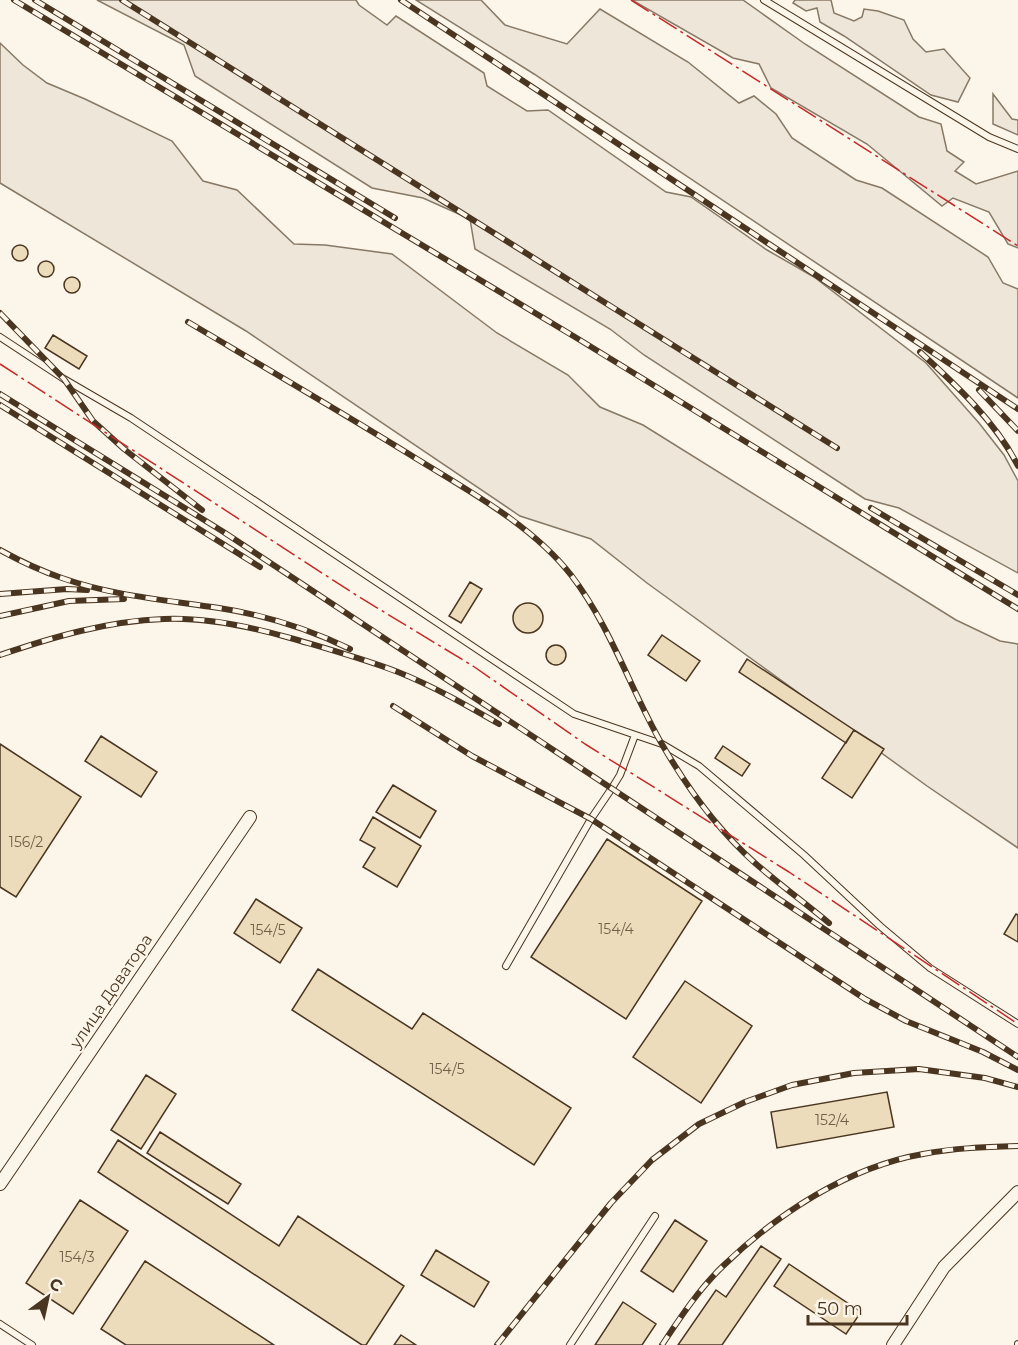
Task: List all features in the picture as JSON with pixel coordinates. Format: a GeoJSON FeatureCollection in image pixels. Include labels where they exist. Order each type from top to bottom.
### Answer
{"type":"FeatureCollection","features":[{"type":"Feature","properties":{"kind":"street","name":"улица Доватора"},"geometry":{"type":"LineString","coordinates":[[0,1184],[250,817]]}},
{"type":"Feature","properties":{"kind":"street"},"geometry":{"type":"LineString","coordinates":[[893,1345],[945,1267],[1018,1192]]}},
{"type":"Feature","properties":{"kind":"lane"},"geometry":{"type":"LineString","coordinates":[[765,0],[989,137],[1018,149]]}},
{"type":"Feature","properties":{"kind":"lane"},"geometry":{"type":"LineString","coordinates":[[0,337],[64,379],[131,418],[574,714],[662,744],[699,766],[804,855],[880,926],[930,968],[1018,1024]]}},
{"type":"Feature","properties":{"kind":"lane"},"geometry":{"type":"LineString","coordinates":[[506,966],[591,819],[616,782],[635,735]]}},
{"type":"Feature","properties":{"kind":"lane"},"geometry":{"type":"LineString","coordinates":[[570,1345],[655,1216]]}},
{"type":"Feature","properties":{"kind":"lane"},"geometry":{"type":"LineString","coordinates":[[0,1324],[32,1345]]}},
{"type":"Feature","properties":{"kind":"shaded area"},"geometry":{"type":"Polygon","coordinates":[[[97,0],[356,0],[359,5],[387,25],[396,16],[484,73],[487,86],[527,111],[548,110],[666,192],[691,197],[767,250],[814,277],[926,363],[979,423],[1004,455],[1018,481],[1018,573],[899,508],[865,499],[644,355],[610,329],[475,249],[470,219],[423,198],[372,188],[195,76],[184,45],[97,0]]]}},
{"type":"Feature","properties":{"kind":"shaded area"},"geometry":{"type":"Polygon","coordinates":[[[416,0],[481,0],[505,25],[567,44],[600,9],[688,62],[739,103],[754,96],[776,114],[792,138],[856,180],[882,188],[988,257],[1003,283],[1018,289],[1018,398],[534,74],[416,0]]]}},
{"type":"Feature","properties":{"kind":"shaded area"},"geometry":{"type":"Polygon","coordinates":[[[632,0],[743,0],[805,44],[919,117],[941,124],[947,151],[964,162],[955,171],[976,184],[1018,171],[1018,248],[1008,244],[989,212],[953,198],[942,206],[867,144],[771,88],[759,64],[733,58],[632,0]]]}},
{"type":"Feature","properties":{"kind":"shaded area"},"geometry":{"type":"Polygon","coordinates":[[[795,0],[831,0],[834,13],[854,21],[862,17],[864,9],[904,20],[913,39],[926,52],[944,49],[970,78],[958,102],[931,95],[820,22],[817,8],[806,11],[793,3],[795,0]]]}},
{"type":"Feature","properties":{"kind":"shaded area"},"geometry":{"type":"Polygon","coordinates":[[[0,43],[23,65],[47,83],[172,141],[203,181],[237,190],[294,244],[325,245],[392,254],[497,333],[568,375],[600,407],[643,425],[956,620],[1000,641],[1018,644],[1018,848],[927,786],[647,583],[591,539],[520,516],[246,331],[0,183],[0,43]]]}},
{"type":"Feature","properties":{"kind":"shaded area"},"geometry":{"type":"Polygon","coordinates":[[[993,94],[1012,119],[1018,120],[1018,135],[993,124],[993,94]]]}},
{"type":"Feature","properties":{"kind":"building"},"geometry":{"type":"Polygon","coordinates":[[[20,245],[26,247],[28,253],[26,259],[20,261],[14,259],[12,253],[14,247],[20,245]]]}},
{"type":"Feature","properties":{"kind":"building"},"geometry":{"type":"Polygon","coordinates":[[[46,261],[52,263],[54,269],[52,275],[46,277],[40,275],[38,269],[40,263],[46,261]]]}},
{"type":"Feature","properties":{"kind":"building"},"geometry":{"type":"Polygon","coordinates":[[[72,277],[78,279],[80,285],[78,291],[72,293],[66,291],[64,285],[66,279],[72,277]]]}},
{"type":"Feature","properties":{"kind":"building"},"geometry":{"type":"Polygon","coordinates":[[[53,335],[87,356],[79,369],[45,348],[53,335]]]}},
{"type":"Feature","properties":{"kind":"building"},"geometry":{"type":"Polygon","coordinates":[[[470,582],[482,589],[461,623],[449,616],[470,582]]]}},
{"type":"Feature","properties":{"kind":"building"},"geometry":{"type":"Polygon","coordinates":[[[528,603],[539,607],[543,618],[539,629],[528,633],[517,629],[513,618],[517,607],[528,603]]]}},
{"type":"Feature","properties":{"kind":"building"},"geometry":{"type":"Polygon","coordinates":[[[662,635],[700,661],[686,681],[648,655],[662,635]]]}},
{"type":"Feature","properties":{"kind":"building"},"geometry":{"type":"Polygon","coordinates":[[[556,645],[563,648],[566,655],[563,662],[556,665],[549,662],[546,655],[549,648],[556,645]]]}},
{"type":"Feature","properties":{"kind":"building"},"geometry":{"type":"Polygon","coordinates":[[[747,659],[854,730],[846,743],[739,672],[747,659]]]}},
{"type":"Feature","properties":{"kind":"building"},"geometry":{"type":"Polygon","coordinates":[[[854,730],[884,749],[852,798],[822,778],[854,730]]]}},
{"type":"Feature","properties":{"kind":"building"},"geometry":{"type":"Polygon","coordinates":[[[101,736],[157,772],[141,797],[85,761],[101,736]]]}},
{"type":"Feature","properties":{"kind":"building"},"geometry":{"type":"Polygon","coordinates":[[[0,744],[81,797],[16,897],[0,887],[0,744]]]}},
{"type":"Feature","properties":{"kind":"building"},"geometry":{"type":"Polygon","coordinates":[[[723,746],[750,764],[742,776],[715,758],[723,746]]]}},
{"type":"Feature","properties":{"kind":"building"},"geometry":{"type":"Polygon","coordinates":[[[393,785],[436,811],[420,838],[376,812],[393,785]]]}},
{"type":"Feature","properties":{"kind":"building"},"geometry":{"type":"Polygon","coordinates":[[[373,817],[421,846],[397,887],[363,867],[375,848],[360,840],[373,817]]]}},
{"type":"Feature","properties":{"kind":"building"},"geometry":{"type":"Polygon","coordinates":[[[607,839],[702,901],[626,1019],[531,957],[607,839]]]}},
{"type":"Feature","properties":{"kind":"building"},"geometry":{"type":"Polygon","coordinates":[[[256,899],[302,928],[280,963],[234,933],[256,899]]]}},
{"type":"Feature","properties":{"kind":"building"},"geometry":{"type":"Polygon","coordinates":[[[1016,914],[1018,915],[1018,942],[1004,934],[1016,914]]]}},
{"type":"Feature","properties":{"kind":"building"},"geometry":{"type":"Polygon","coordinates":[[[318,969],[412,1029],[423,1013],[571,1108],[534,1165],[292,1010],[318,969]]]}},
{"type":"Feature","properties":{"kind":"building"},"geometry":{"type":"Polygon","coordinates":[[[685,981],[752,1026],[701,1103],[633,1057],[685,981]]]}},
{"type":"Feature","properties":{"kind":"building"},"geometry":{"type":"Polygon","coordinates":[[[146,1075],[176,1094],[141,1149],[111,1130],[146,1075]]]}},
{"type":"Feature","properties":{"kind":"building"},"geometry":{"type":"Polygon","coordinates":[[[887,1092],[894,1127],[777,1148],[771,1112],[887,1092]]]}},
{"type":"Feature","properties":{"kind":"building"},"geometry":{"type":"Polygon","coordinates":[[[160,1132],[241,1184],[228,1204],[147,1153],[160,1132]]]}},
{"type":"Feature","properties":{"kind":"building"},"geometry":{"type":"Polygon","coordinates":[[[118,1140],[279,1246],[298,1216],[404,1286],[366,1345],[362,1345],[98,1172],[118,1140]]]}},
{"type":"Feature","properties":{"kind":"building"},"geometry":{"type":"Polygon","coordinates":[[[80,1200],[128,1231],[73,1314],[26,1283],[80,1200]]]}},
{"type":"Feature","properties":{"kind":"building"},"geometry":{"type":"Polygon","coordinates":[[[675,1220],[707,1241],[673,1292],[641,1271],[675,1220]]]}},
{"type":"Feature","properties":{"kind":"building"},"geometry":{"type":"Polygon","coordinates":[[[761,1246],[781,1259],[722,1345],[678,1345],[716,1290],[726,1297],[761,1246]]]}},
{"type":"Feature","properties":{"kind":"building"},"geometry":{"type":"Polygon","coordinates":[[[436,1250],[489,1282],[474,1307],[421,1275],[436,1250]]]}},
{"type":"Feature","properties":{"kind":"building"},"geometry":{"type":"Polygon","coordinates":[[[145,1261],[274,1345],[126,1345],[101,1329],[145,1261]]]}},
{"type":"Feature","properties":{"kind":"building"},"geometry":{"type":"Polygon","coordinates":[[[789,1264],[861,1312],[846,1334],[774,1286],[789,1264]]]}},
{"type":"Feature","properties":{"kind":"building"},"geometry":{"type":"Polygon","coordinates":[[[623,1302],[656,1324],[642,1345],[595,1345],[623,1302]]]}},
{"type":"Feature","properties":{"kind":"building"},"geometry":{"type":"Polygon","coordinates":[[[401,1335],[416,1345],[394,1345],[401,1335]]]}},
{"type":"Feature","properties":{"kind":"railway"},"geometry":{"type":"LineString","coordinates":[[14,0],[575,337],[1018,609]]}},
{"type":"Feature","properties":{"kind":"railway"},"geometry":{"type":"LineString","coordinates":[[35,0],[395,218]]}},
{"type":"Feature","properties":{"kind":"railway"},"geometry":{"type":"LineString","coordinates":[[122,0],[837,448]]}},
{"type":"Feature","properties":{"kind":"railway"},"geometry":{"type":"LineString","coordinates":[[401,0],[1018,409]]}},
{"type":"Feature","properties":{"kind":"railway"},"geometry":{"type":"LineString","coordinates":[[0,313],[64,379],[93,421],[124,449],[202,510]]}},
{"type":"Feature","properties":{"kind":"railway"},"geometry":{"type":"LineString","coordinates":[[188,322],[458,484],[519,525],[556,557],[598,616],[663,746],[704,808],[755,863],[829,923]]}},
{"type":"Feature","properties":{"kind":"railway"},"geometry":{"type":"LineString","coordinates":[[920,352],[987,419],[1018,466]]}},
{"type":"Feature","properties":{"kind":"railway"},"geometry":{"type":"LineString","coordinates":[[979,390],[1018,431]]}},
{"type":"Feature","properties":{"kind":"railway"},"geometry":{"type":"LineString","coordinates":[[0,394],[222,531],[1018,1057]]}},
{"type":"Feature","properties":{"kind":"railway"},"geometry":{"type":"LineString","coordinates":[[0,405],[260,567]]}},
{"type":"Feature","properties":{"kind":"railway"},"geometry":{"type":"LineString","coordinates":[[871,508],[1018,595]]}},
{"type":"Feature","properties":{"kind":"railway"},"geometry":{"type":"LineString","coordinates":[[0,550],[38,569],[81,584],[270,619],[303,629],[350,649]]}},
{"type":"Feature","properties":{"kind":"railway"},"geometry":{"type":"LineString","coordinates":[[0,594],[67,589],[87,590]]}},
{"type":"Feature","properties":{"kind":"railway"},"geometry":{"type":"LineString","coordinates":[[0,616],[69,601],[124,599]]}},
{"type":"Feature","properties":{"kind":"railway"},"geometry":{"type":"LineString","coordinates":[[0,655],[60,636],[122,623],[164,619],[213,621],[278,635],[385,667],[411,677],[499,724]]}},
{"type":"Feature","properties":{"kind":"railway"},"geometry":{"type":"LineString","coordinates":[[393,706],[472,756],[591,819],[865,999],[906,1021],[983,1052],[1018,1070]]}},
{"type":"Feature","properties":{"kind":"railway"},"geometry":{"type":"LineString","coordinates":[[497,1345],[611,1203],[652,1160],[699,1124],[745,1102],[792,1085],[854,1073],[919,1069],[985,1078],[1018,1087]]}},
{"type":"Feature","properties":{"kind":"railway"},"geometry":{"type":"LineString","coordinates":[[662,1345],[698,1294],[723,1266],[766,1228],[815,1195],[841,1181],[895,1160],[946,1150],[1018,1146]]}},
{"type":"Feature","properties":{"kind":"power"},"geometry":{"type":"LineString","coordinates":[[631,0],[1018,246]]}},
{"type":"Feature","properties":{"kind":"power"},"geometry":{"type":"LineString","coordinates":[[0,364],[356,595],[473,666],[585,744],[789,872],[1018,1024]]}}]}
